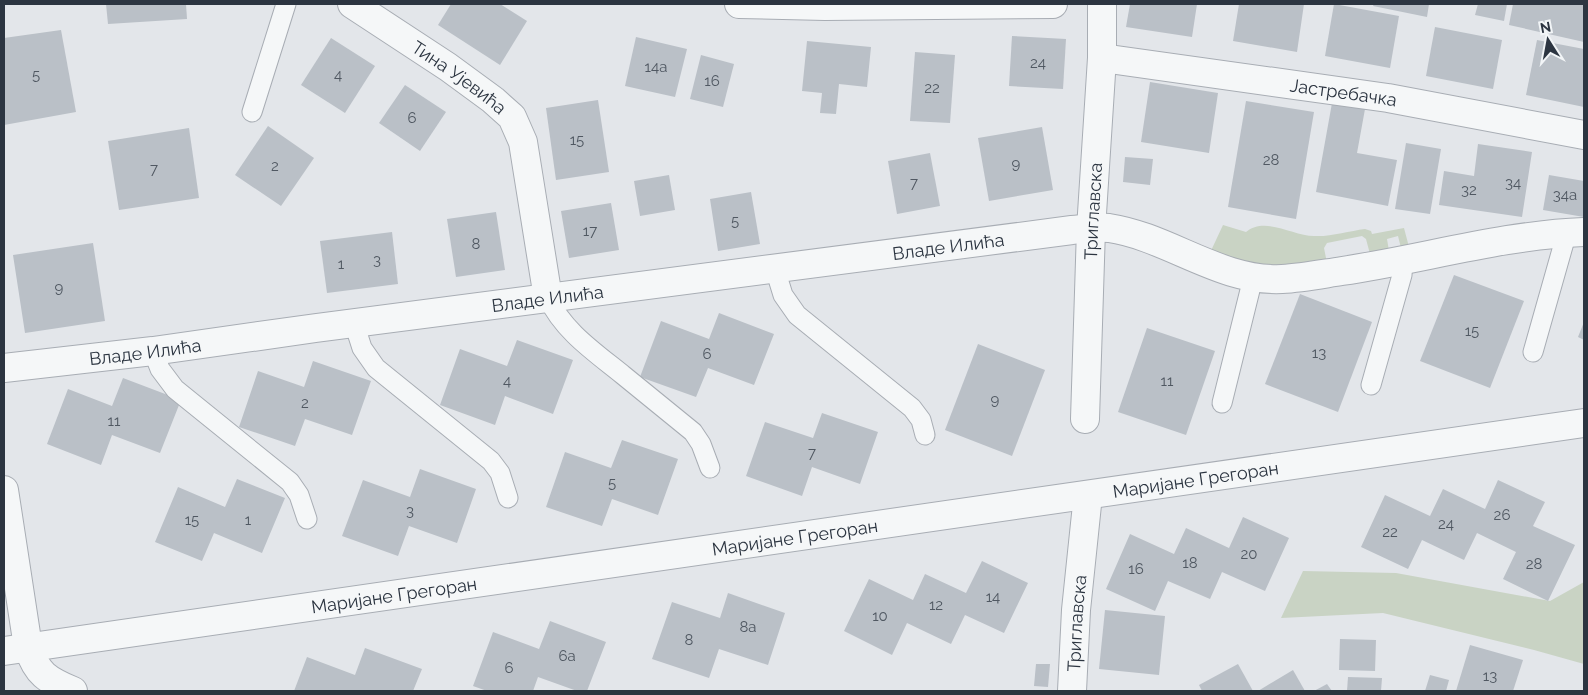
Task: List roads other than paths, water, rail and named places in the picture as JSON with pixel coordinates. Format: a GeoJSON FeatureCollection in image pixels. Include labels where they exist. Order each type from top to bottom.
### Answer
{"type":"FeatureCollection","features":[{"type":"Feature","properties":{"kind":"street","name":"Тина Ујевића"},"geometry":{"type":"LineString","coordinates":[[352,4],[448,67],[493,100],[512,117],[523,142],[548,298]]}},
{"type":"Feature","properties":{"kind":"street"},"geometry":{"type":"LineString","coordinates":[[739,4],[825,6],[1053,4]]}},
{"type":"Feature","properties":{"kind":"street","name":"Триглавска"},"geometry":{"type":"LineString","coordinates":[[1085,419],[1091,229],[1102,58],[1102,4]]}},
{"type":"Feature","properties":{"kind":"street","name":"Јастребачка"},"geometry":{"type":"LineString","coordinates":[[1102,58],[1388,98],[1584,135]]}},
{"type":"Feature","properties":{"kind":"street","name":"Владе Илића"},"geometry":{"type":"LineString","coordinates":[[4,368],[153,351],[354,323],[1091,229],[1120,230],[1253,278],[1282,279],[1314,276],[1403,261],[1498,241],[1576,232]]}},
{"type":"Feature","properties":{"kind":"street","name":"Маријане Грегоран"},"geometry":{"type":"LineString","coordinates":[[16,649],[1584,423]]}},
{"type":"Feature","properties":{"kind":"street"},"geometry":{"type":"LineString","coordinates":[[4,490],[16,649],[53,683],[73,691]]}},
{"type":"Feature","properties":{"kind":"street","name":"Триглавска"},"geometry":{"type":"LineString","coordinates":[[1072,691],[1076,610],[1088,495]]}},
{"type":"Feature","properties":{"kind":"lane"},"geometry":{"type":"LineString","coordinates":[[252,112],[286,4]]}},
{"type":"Feature","properties":{"kind":"lane"},"geometry":{"type":"LineString","coordinates":[[1533,352],[1576,232]]}},
{"type":"Feature","properties":{"kind":"lane"},"geometry":{"type":"LineString","coordinates":[[1371,385],[1402,275],[1403,261]]}},
{"type":"Feature","properties":{"kind":"lane"},"geometry":{"type":"LineString","coordinates":[[775,270],[783,295],[797,315],[912,408],[921,420],[925,435]]}},
{"type":"Feature","properties":{"kind":"lane"},"geometry":{"type":"LineString","coordinates":[[1222,404],[1253,278]]}},
{"type":"Feature","properties":{"kind":"lane"},"geometry":{"type":"LineString","coordinates":[[548,298],[554,311],[588,347],[693,432],[701,444],[710,468]]}},
{"type":"Feature","properties":{"kind":"lane"},"geometry":{"type":"LineString","coordinates":[[354,323],[362,348],[376,368],[491,461],[500,473],[508,498]]}},
{"type":"Feature","properties":{"kind":"lane"},"geometry":{"type":"LineString","coordinates":[[153,351],[160,369],[175,389],[290,482],[298,495],[307,519]]}}]}
